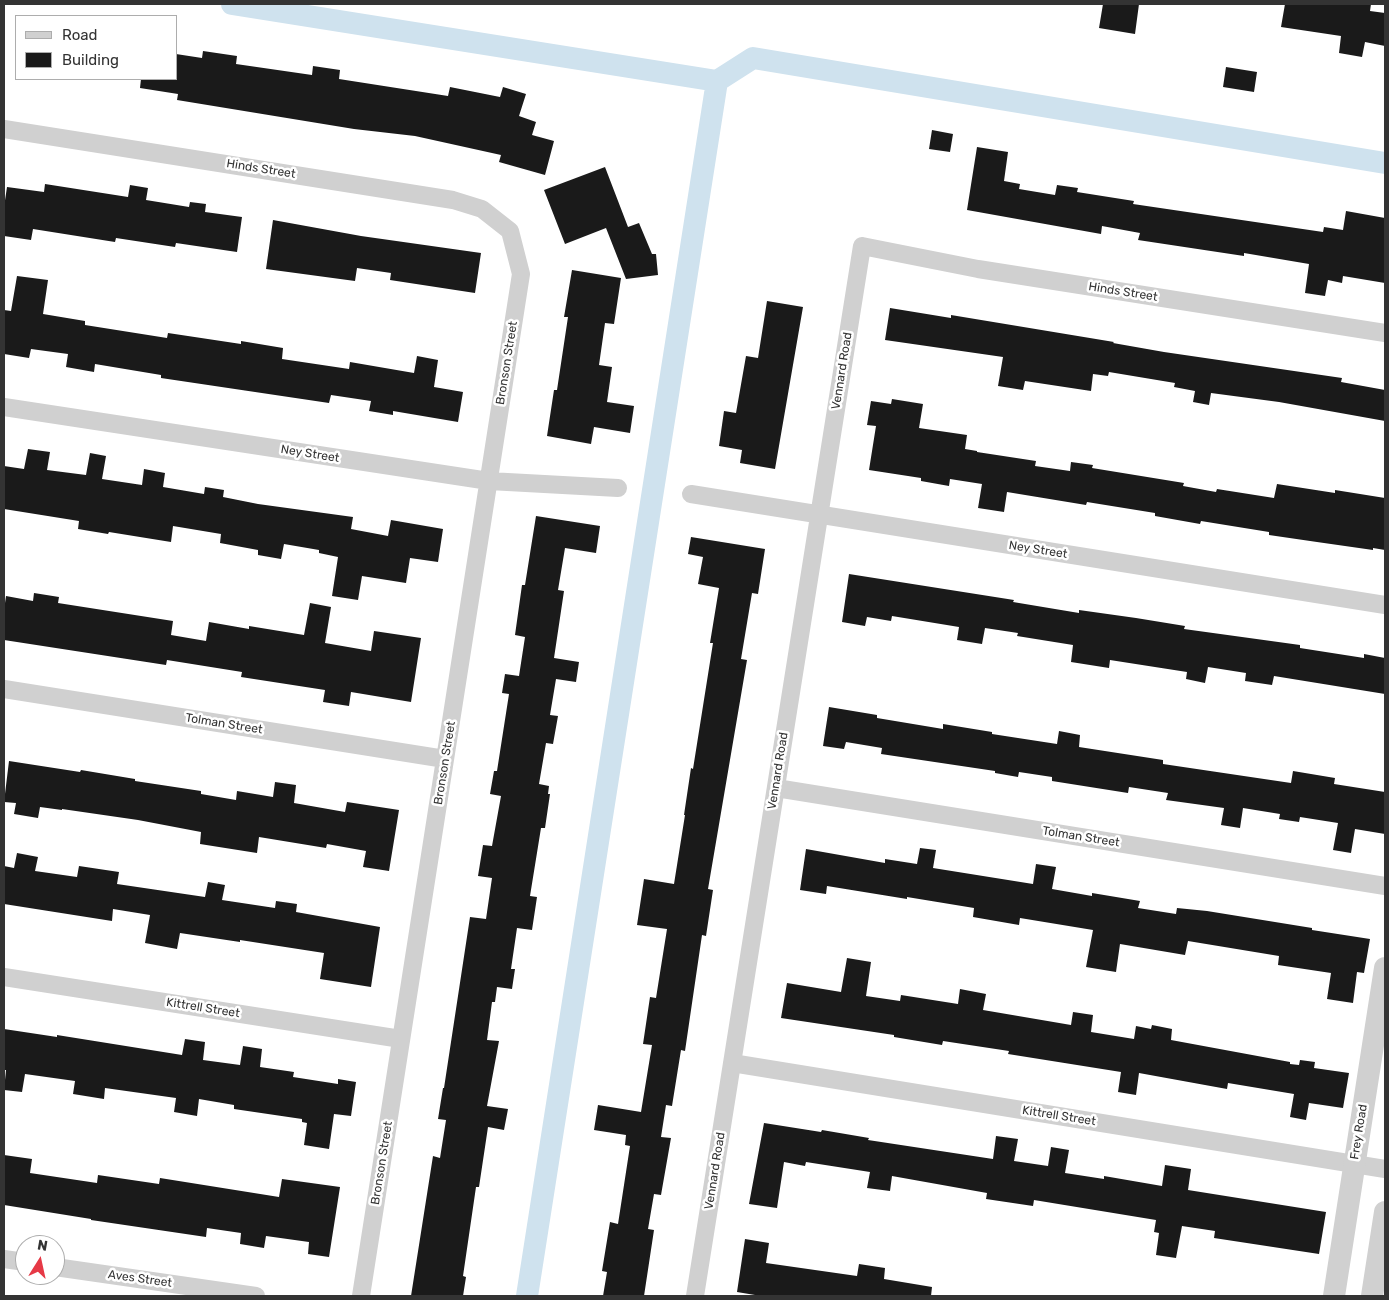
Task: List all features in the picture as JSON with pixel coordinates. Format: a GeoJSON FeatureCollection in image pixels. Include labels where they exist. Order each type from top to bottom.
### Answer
{"type":"FeatureCollection","features":[{"type":"Feature","properties":{"kind":"street","name":"Hinds Street"},"geometry":{"type":"LineString","coordinates":[[4,129],[453,200],[482,209],[510,231]]}},
{"type":"Feature","properties":{"kind":"street","name":"Bronson Street"},"geometry":{"type":"LineString","coordinates":[[361,1296],[521,274],[510,231]]}},
{"type":"Feature","properties":{"kind":"street","name":"Hinds Street"},"geometry":{"type":"LineString","coordinates":[[862,246],[978,269],[1385,333]]}},
{"type":"Feature","properties":{"kind":"street","name":"Vennard Road"},"geometry":{"type":"LineString","coordinates":[[695,1296],[862,246]]}},
{"type":"Feature","properties":{"kind":"street","name":"Ney Street"},"geometry":{"type":"LineString","coordinates":[[4,407],[489,481],[618,488]]}},
{"type":"Feature","properties":{"kind":"street","name":"Ney Street"},"geometry":{"type":"LineString","coordinates":[[691,494],[1385,605]]}},
{"type":"Feature","properties":{"kind":"street","name":"Tolman Street"},"geometry":{"type":"LineString","coordinates":[[4,689],[445,759]]}},
{"type":"Feature","properties":{"kind":"street","name":"Tolman Street"},"geometry":{"type":"LineString","coordinates":[[776,788],[1385,886]]}},
{"type":"Feature","properties":{"kind":"street","name":"Frey Road"},"geometry":{"type":"LineString","coordinates":[[1334,1296],[1385,968]]}},
{"type":"Feature","properties":{"kind":"street","name":"Kittrell Street"},"geometry":{"type":"LineString","coordinates":[[4,977],[402,1039]]}},
{"type":"Feature","properties":{"kind":"street","name":"Kittrell Street"},"geometry":{"type":"LineString","coordinates":[[732,1063],[1385,1169]]}},
{"type":"Feature","properties":{"kind":"street"},"geometry":{"type":"LineString","coordinates":[[1372,1296],[1385,1212]]}},
{"type":"Feature","properties":{"kind":"street","name":"Aves Street"},"geometry":{"type":"LineString","coordinates":[[65,1267],[256,1296]]}},
{"type":"Feature","properties":{"kind":"building"},"geometry":{"type":"Polygon","coordinates":[[[1103,4],[1139,4],[1135,34],[1099,28],[1103,4]]]}},
{"type":"Feature","properties":{"kind":"building"},"geometry":{"type":"Polygon","coordinates":[[[1285,4],[1371,4],[1370,11],[1385,13],[1385,46],[1365,42],[1362,57],[1339,53],[1341,36],[1281,27],[1285,4]]]}},
{"type":"Feature","properties":{"kind":"building"},"geometry":{"type":"Polygon","coordinates":[[[203,51],[237,56],[236,64],[312,75],[313,66],[340,70],[339,79],[448,96],[450,87],[500,97],[503,87],[526,94],[519,116],[536,122],[532,135],[554,141],[545,175],[499,162],[501,155],[415,136],[354,129],[177,100],[178,94],[140,88],[141,80],[178,80],[178,54],[202,58],[203,51]]]}},
{"type":"Feature","properties":{"kind":"building"},"geometry":{"type":"Polygon","coordinates":[[[1226,67],[1257,72],[1254,92],[1223,87],[1226,67]]]}},
{"type":"Feature","properties":{"kind":"building"},"geometry":{"type":"Polygon","coordinates":[[[932,130],[953,134],[950,152],[929,149],[932,130]]]}},
{"type":"Feature","properties":{"kind":"building"},"geometry":{"type":"Polygon","coordinates":[[[977,147],[1008,152],[1004,181],[1020,184],[1019,189],[1055,195],[1057,185],[1078,188],[1077,192],[1134,201],[1133,204],[1323,232],[1324,227],[1343,230],[1346,211],[1385,218],[1385,283],[1343,276],[1342,283],[1328,280],[1325,296],[1305,293],[1309,264],[1244,253],[1244,256],[1138,240],[1140,233],[1102,226],[1101,234],[967,210],[977,147]]]}},
{"type":"Feature","properties":{"kind":"building"},"geometry":{"type":"Polygon","coordinates":[[[605,167],[628,227],[639,223],[652,254],[656,254],[658,275],[626,279],[606,228],[565,244],[544,190],[605,167]]]}},
{"type":"Feature","properties":{"kind":"building"},"geometry":{"type":"Polygon","coordinates":[[[45,184],[128,197],[130,185],[148,188],[146,200],[189,207],[190,202],[206,204],[205,212],[242,217],[237,252],[176,243],[175,247],[116,238],[115,242],[33,229],[31,240],[4,236],[4,207],[7,187],[44,192],[45,184]]]}},
{"type":"Feature","properties":{"kind":"building"},"geometry":{"type":"Polygon","coordinates":[[[273,220],[361,236],[481,253],[475,293],[390,280],[391,273],[357,268],[355,281],[266,269],[273,220]]]}},
{"type":"Feature","properties":{"kind":"building"},"geometry":{"type":"Polygon","coordinates":[[[572,270],[621,278],[614,324],[605,323],[599,365],[612,367],[607,402],[634,406],[630,433],[594,427],[591,444],[547,436],[554,390],[557,390],[568,317],[564,317],[572,270]]]}},
{"type":"Feature","properties":{"kind":"building"},"geometry":{"type":"Polygon","coordinates":[[[17,276],[48,280],[43,314],[85,321],[85,325],[167,338],[168,333],[241,344],[241,341],[283,348],[282,359],[349,369],[350,362],[414,373],[417,356],[438,360],[434,387],[463,392],[458,422],[393,411],[393,415],[369,411],[371,401],[331,395],[329,403],[161,378],[161,375],[95,364],[94,372],[66,367],[68,354],[31,349],[29,358],[4,354],[4,310],[11,311],[17,276]]]}},
{"type":"Feature","properties":{"kind":"building"},"geometry":{"type":"Polygon","coordinates":[[[767,301],[803,307],[775,469],[740,463],[742,450],[719,446],[724,411],[736,413],[746,356],[758,358],[767,301]]]}},
{"type":"Feature","properties":{"kind":"building"},"geometry":{"type":"Polygon","coordinates":[[[890,308],[951,318],[951,315],[1164,352],[1342,378],[1341,382],[1385,390],[1385,421],[1279,402],[1211,393],[1209,405],[1193,402],[1195,391],[1174,387],[1175,383],[1109,372],[1108,376],[1093,374],[1091,391],[1025,381],[1023,390],[998,386],[1003,357],[885,340],[890,308]]]}},
{"type":"Feature","properties":{"kind":"building"},"geometry":{"type":"Polygon","coordinates":[[[892,399],[923,404],[919,428],[967,435],[965,449],[1036,461],[1035,466],[1070,471],[1071,462],[1093,465],[1092,468],[1184,483],[1183,486],[1216,492],[1217,489],[1274,498],[1277,484],[1335,493],[1335,490],[1385,498],[1385,550],[1373,548],[1373,550],[1269,535],[1269,532],[1201,521],[1200,524],[1155,516],[1155,513],[1087,502],[1086,505],[1007,492],[1004,512],[978,508],[982,484],[950,479],[949,486],[921,481],[921,478],[869,470],[876,426],[867,425],[871,401],[891,404],[892,399]]]}},
{"type":"Feature","properties":{"kind":"building"},"geometry":{"type":"Polygon","coordinates":[[[28,449],[50,452],[47,470],[86,475],[90,453],[106,456],[102,479],[142,485],[144,469],[165,473],[163,487],[204,494],[205,487],[224,490],[223,497],[258,504],[353,517],[351,529],[388,536],[391,520],[443,529],[438,562],[410,558],[406,583],[362,576],[358,600],[332,596],[338,557],[319,553],[319,550],[284,544],[281,559],[258,555],[258,550],[220,543],[221,534],[173,526],[171,542],[78,529],[79,521],[4,509],[4,466],[24,469],[28,449]]]}},
{"type":"Feature","properties":{"kind":"building"},"geometry":{"type":"Polygon","coordinates":[[[536,516],[600,526],[596,553],[565,548],[558,590],[564,591],[554,658],[579,662],[576,682],[556,679],[550,715],[558,716],[553,744],[546,743],[539,784],[549,786],[548,794],[550,794],[545,828],[541,828],[530,896],[537,897],[532,930],[517,928],[511,969],[515,969],[512,989],[497,987],[495,1002],[492,1002],[487,1040],[499,1041],[487,1106],[508,1109],[504,1130],[488,1127],[479,1187],[476,1187],[463,1276],[466,1277],[463,1296],[411,1296],[433,1156],[440,1158],[446,1120],[438,1119],[470,917],[486,919],[492,878],[478,876],[483,845],[492,846],[501,796],[490,794],[494,771],[497,771],[509,694],[502,693],[505,674],[519,676],[525,637],[515,635],[522,585],[525,585],[536,516]]]}},
{"type":"Feature","properties":{"kind":"building"},"geometry":{"type":"Polygon","coordinates":[[[691,537],[765,549],[758,594],[752,593],[741,659],[747,660],[708,889],[713,890],[706,936],[702,935],[685,1051],[681,1050],[672,1106],[666,1105],[661,1137],[671,1138],[661,1195],[654,1194],[648,1229],[654,1230],[644,1296],[603,1296],[607,1272],[602,1271],[610,1222],[618,1224],[630,1146],[625,1145],[626,1135],[594,1130],[598,1105],[641,1112],[652,1045],[643,1044],[650,997],[656,998],[667,929],[637,925],[644,879],[674,884],[691,768],[693,769],[713,643],[710,643],[719,588],[698,584],[703,557],[688,554],[691,537]]]}},
{"type":"Feature","properties":{"kind":"building"},"geometry":{"type":"Polygon","coordinates":[[[849,574],[1014,600],[1013,602],[1079,613],[1079,610],[1185,626],[1184,629],[1300,645],[1300,648],[1364,658],[1364,654],[1385,658],[1385,694],[1274,676],[1272,685],[1245,681],[1246,673],[1208,667],[1205,683],[1186,679],[1187,672],[1110,660],[1109,668],[1071,662],[1073,645],[1017,636],[1018,633],[985,628],[982,644],[957,640],[959,627],[892,616],[891,621],[867,617],[865,626],[842,622],[849,574]]]}},
{"type":"Feature","properties":{"kind":"building"},"geometry":{"type":"Polygon","coordinates":[[[34,593],[59,597],[58,603],[173,621],[171,635],[206,641],[209,622],[249,629],[249,626],[304,635],[310,603],[331,607],[325,643],[371,651],[374,631],[421,638],[411,702],[351,692],[349,706],[323,702],[325,690],[241,677],[242,672],[167,660],[166,665],[4,640],[6,596],[33,601],[34,593]]]}},
{"type":"Feature","properties":{"kind":"building"},"geometry":{"type":"Polygon","coordinates":[[[829,707],[877,715],[877,718],[943,729],[943,724],[1057,744],[1059,731],[1080,735],[1079,747],[1163,760],[1163,764],[1291,783],[1293,771],[1335,778],[1334,784],[1385,792],[1385,834],[1355,829],[1351,853],[1333,850],[1338,823],[1300,817],[1299,822],[1279,819],[1280,814],[1243,808],[1240,828],[1221,825],[1224,808],[1166,800],[1168,793],[1129,787],[1128,793],[1052,781],[1052,777],[1019,772],[1018,777],[995,773],[995,771],[881,754],[882,748],[846,742],[844,749],[823,746],[829,707]]]}},
{"type":"Feature","properties":{"kind":"building"},"geometry":{"type":"Polygon","coordinates":[[[9,761],[135,779],[135,781],[201,791],[201,794],[236,800],[237,791],[273,797],[275,782],[296,785],[294,803],[345,812],[347,802],[399,810],[389,871],[363,867],[366,851],[327,844],[326,848],[259,837],[257,853],[200,844],[201,832],[138,820],[40,807],[38,818],[14,814],[16,803],[4,802],[9,761]]]}},
{"type":"Feature","properties":{"kind":"building"},"geometry":{"type":"Polygon","coordinates":[[[920,848],[936,850],[933,868],[1033,884],[1036,864],[1056,867],[1052,889],[1092,896],[1092,893],[1140,901],[1138,908],[1176,914],[1177,908],[1207,911],[1370,939],[1364,973],[1357,972],[1353,1003],[1327,999],[1331,973],[1278,965],[1279,956],[1188,941],[1185,955],[1120,944],[1116,972],[1086,967],[1093,930],[1020,918],[1019,925],[973,917],[974,908],[827,886],[826,894],[800,890],[806,849],[885,863],[885,859],[917,864],[920,848]]]}},
{"type":"Feature","properties":{"kind":"building"},"geometry":{"type":"Polygon","coordinates":[[[17,853],[38,857],[35,871],[77,877],[79,866],[119,872],[117,884],[205,897],[208,882],[225,885],[222,900],[275,908],[276,901],[297,904],[296,912],[380,927],[371,987],[320,979],[324,953],[180,933],[177,949],[145,943],[150,915],[113,909],[112,921],[4,904],[4,866],[14,868],[17,853]]]}},
{"type":"Feature","properties":{"kind":"building"},"geometry":{"type":"Polygon","coordinates":[[[847,958],[871,962],[866,996],[900,1001],[901,995],[958,1004],[960,989],[986,994],[983,1010],[1071,1025],[1073,1012],[1093,1015],[1091,1032],[1134,1039],[1136,1026],[1151,1029],[1152,1025],[1172,1029],[1171,1040],[1290,1062],[1290,1064],[1299,1065],[1300,1060],[1315,1062],[1314,1068],[1349,1073],[1343,1108],[1309,1103],[1306,1120],[1290,1117],[1294,1094],[1228,1083],[1227,1089],[1139,1073],[1136,1095],[1118,1092],[1121,1072],[1008,1054],[1009,1051],[943,1041],[942,1045],[894,1037],[894,1035],[781,1018],[787,983],[841,992],[847,958]]]}},
{"type":"Feature","properties":{"kind":"building"},"geometry":{"type":"Polygon","coordinates":[[[4,1029],[57,1037],[57,1035],[182,1055],[185,1039],[205,1042],[203,1060],[240,1065],[243,1046],[262,1049],[260,1067],[294,1072],[293,1077],[338,1084],[338,1079],[356,1082],[351,1116],[334,1114],[329,1149],[304,1145],[307,1123],[302,1122],[302,1119],[234,1109],[234,1105],[199,1099],[197,1116],[174,1112],[176,1098],[105,1088],[104,1099],[73,1094],[75,1081],[25,1074],[22,1092],[4,1090],[6,1070],[4,1070],[4,1029]]]}},
{"type":"Feature","properties":{"kind":"building"},"geometry":{"type":"Polygon","coordinates":[[[764,1123],[821,1132],[822,1130],[869,1138],[868,1140],[993,1159],[996,1136],[1018,1139],[1014,1161],[1048,1166],[1051,1147],[1069,1150],[1065,1173],[1104,1179],[1104,1176],[1162,1186],[1165,1165],[1191,1169],[1188,1190],[1326,1212],[1319,1254],[1214,1238],[1215,1231],[1182,1226],[1176,1258],[1156,1255],[1159,1233],[1154,1232],[1156,1220],[1034,1200],[1033,1206],[986,1199],[987,1193],[892,1176],[890,1191],[867,1188],[870,1172],[806,1162],[805,1166],[784,1162],[777,1208],[749,1204],[764,1123]]]}},
{"type":"Feature","properties":{"kind":"building"},"geometry":{"type":"Polygon","coordinates":[[[4,1155],[32,1159],[30,1173],[97,1183],[98,1175],[159,1184],[160,1178],[279,1197],[282,1179],[340,1187],[329,1257],[308,1254],[309,1242],[266,1236],[264,1248],[240,1244],[241,1233],[207,1228],[206,1237],[4,1205],[4,1155]]]}},
{"type":"Feature","properties":{"kind":"building"},"geometry":{"type":"Polygon","coordinates":[[[745,1239],[769,1243],[766,1263],[857,1276],[859,1264],[885,1268],[884,1279],[932,1287],[931,1296],[761,1296],[737,1292],[745,1239]]]}},
{"type":"Feature","properties":{"kind":"waterway"},"geometry":{"type":"LineString","coordinates":[[232,4],[717,81],[753,58],[1385,163]]}},
{"type":"Feature","properties":{"kind":"waterway"},"geometry":{"type":"LineString","coordinates":[[527,1296],[717,81]]}}]}
